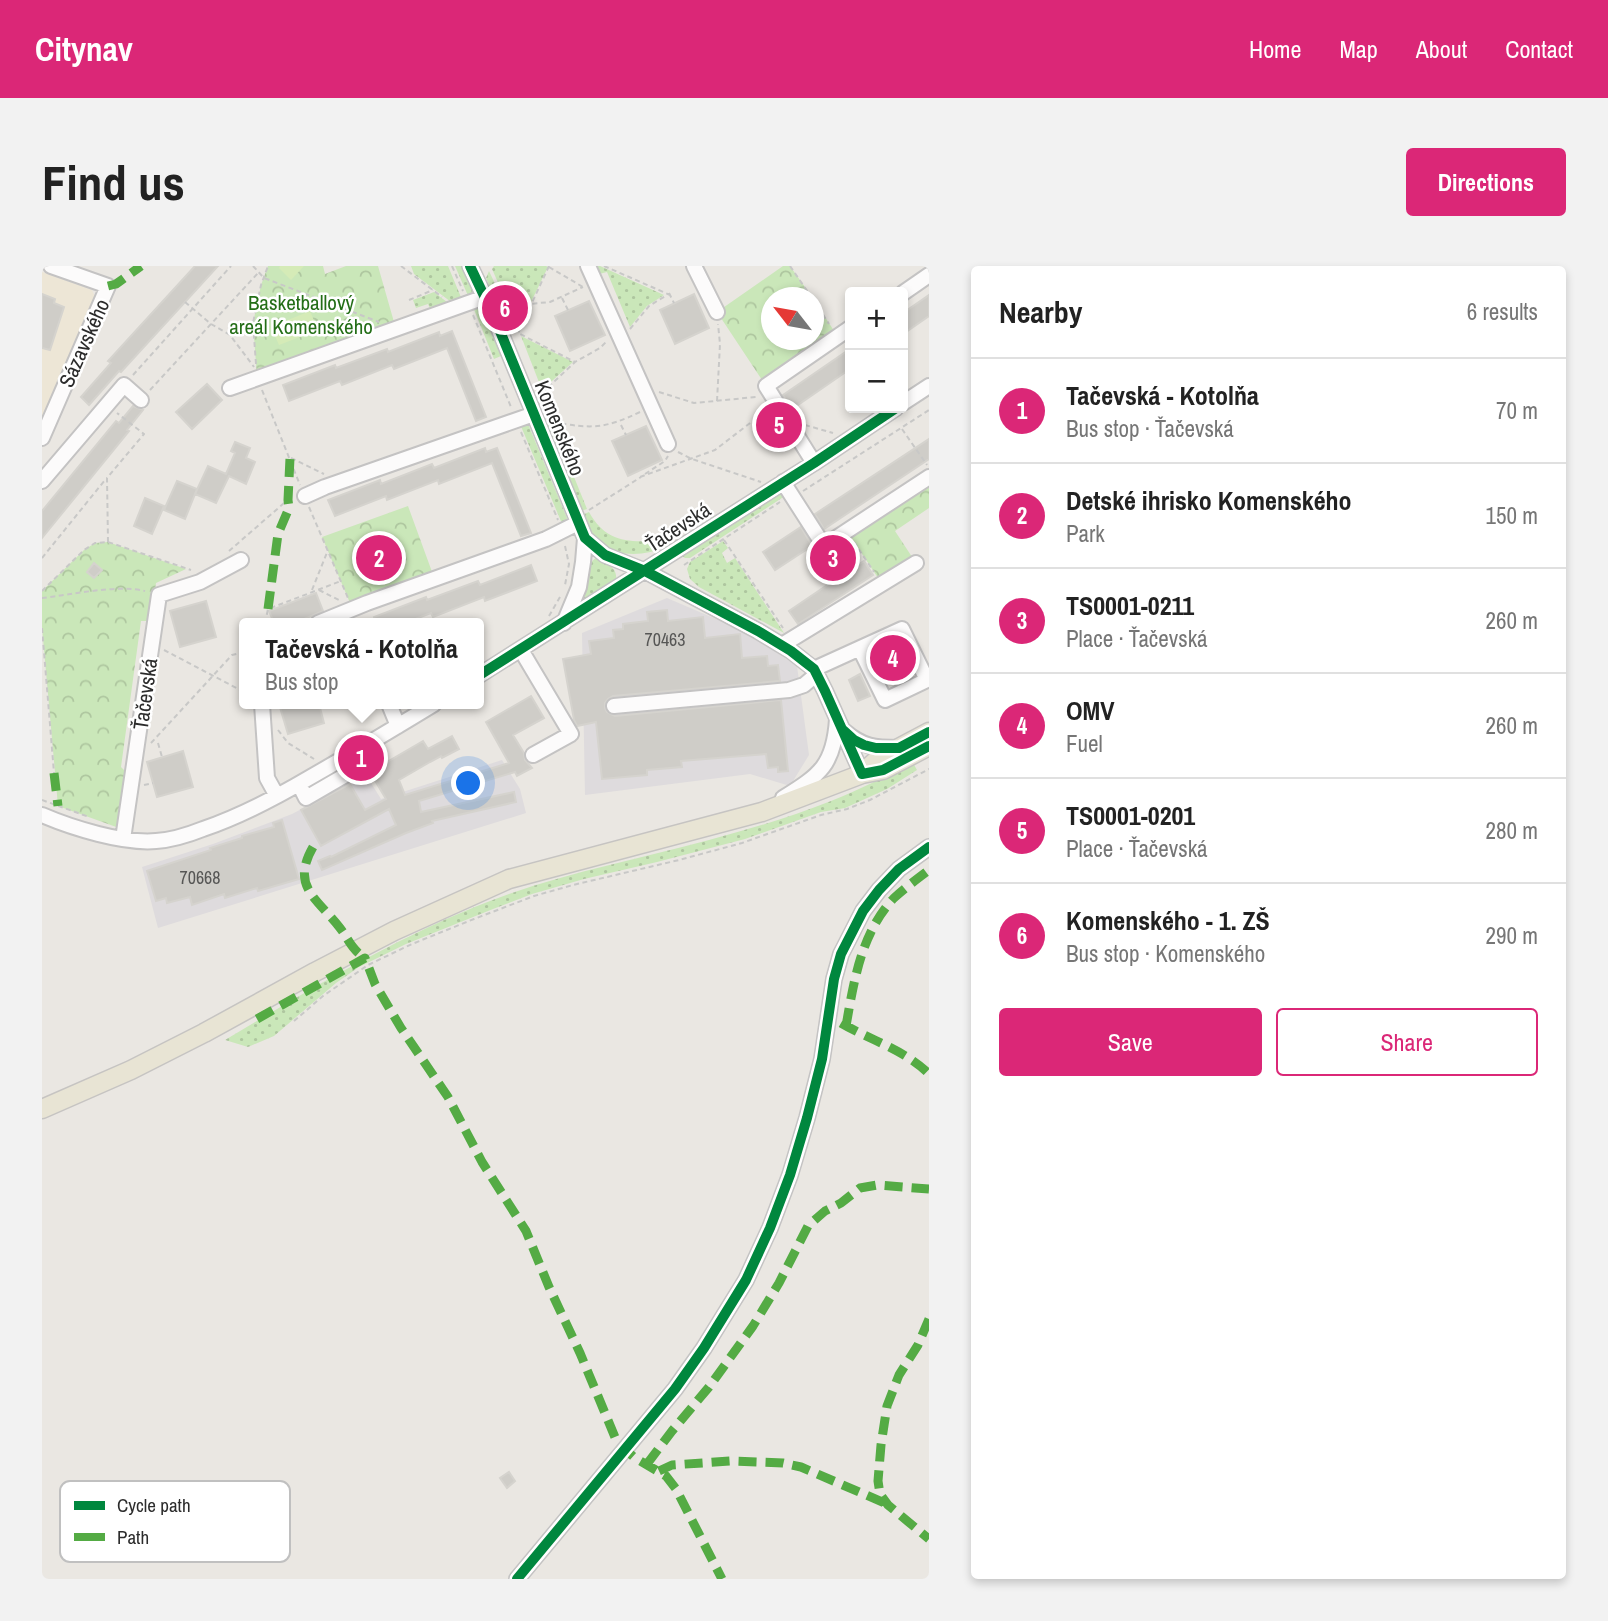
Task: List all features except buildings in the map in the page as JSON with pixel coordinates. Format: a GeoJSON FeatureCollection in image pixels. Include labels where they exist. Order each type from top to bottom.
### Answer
{"type":"FeatureCollection","features":[{"type":"Feature","properties":{"kind":"main road"},"geometry":{"type":"LineString","coordinates":[[862,774],[878,759],[929,732]]}},
{"type":"Feature","properties":{"kind":"main road"},"geometry":{"type":"LineString","coordinates":[[42,1109],[131,1070],[394,931],[509,879],[762,812],[862,774],[883,770],[929,746]]}},
{"type":"Feature","properties":{"kind":"street","name":"Sázavského"},"geometry":{"type":"LineString","coordinates":[[42,438],[108,286],[51,266]]}},
{"type":"Feature","properties":{"kind":"street"},"geometry":{"type":"LineString","coordinates":[[588,266],[668,446]]}},
{"type":"Feature","properties":{"kind":"street"},"geometry":{"type":"LineString","coordinates":[[694,266],[717,312]]}},
{"type":"Feature","properties":{"kind":"street","name":"Komenského"},"geometry":{"type":"LineString","coordinates":[[473,267],[585,538],[605,555],[645,571],[785,641],[815,672]]}},
{"type":"Feature","properties":{"kind":"street"},"geometry":{"type":"LineString","coordinates":[[908,290],[929,275]]}},
{"type":"Feature","properties":{"kind":"street"},"geometry":{"type":"LineString","coordinates":[[230,387],[485,297]]}},
{"type":"Feature","properties":{"kind":"street"},"geometry":{"type":"LineString","coordinates":[[814,463],[766,386],[844,333]]}},
{"type":"Feature","properties":{"kind":"street"},"geometry":{"type":"LineString","coordinates":[[42,481],[124,385],[141,400]]}},
{"type":"Feature","properties":{"kind":"street"},"geometry":{"type":"LineString","coordinates":[[908,400],[929,386]]}},
{"type":"Feature","properties":{"kind":"street","name":"Ťačevská"},"geometry":{"type":"LineString","coordinates":[[484,672],[782,489],[814,463],[888,413]]}},
{"type":"Feature","properties":{"kind":"street","name":"Komenského"},"geometry":{"type":"LineString","coordinates":[[300,495],[534,414]]}},
{"type":"Feature","properties":{"kind":"street"},"geometry":{"type":"LineString","coordinates":[[782,489],[824,545],[929,477]]}},
{"type":"Feature","properties":{"kind":"street"},"geometry":{"type":"LineString","coordinates":[[356,617],[367,603],[546,539],[578,523]]}},
{"type":"Feature","properties":{"kind":"street"},"geometry":{"type":"LineString","coordinates":[[564,623],[579,587],[585,538]]}},
{"type":"Feature","properties":{"kind":"street"},"geometry":{"type":"LineString","coordinates":[[159,595],[193,584],[241,560]]}},
{"type":"Feature","properties":{"kind":"street"},"geometry":{"type":"LineString","coordinates":[[785,641],[916,563]]}},
{"type":"Feature","properties":{"kind":"street","name":"Ťačevská"},"geometry":{"type":"LineString","coordinates":[[123,839],[159,595]]}},
{"type":"Feature","properties":{"kind":"street"},"geometry":{"type":"LineString","coordinates":[[614,706],[789,690],[804,685],[815,672],[860,649],[902,629],[927,680],[885,700],[860,649]]}},
{"type":"Feature","properties":{"kind":"street"},"geometry":{"type":"LineString","coordinates":[[521,650],[571,734],[533,755]]}},
{"type":"Feature","properties":{"kind":"street"},"geometry":{"type":"LineString","coordinates":[[815,672],[862,774]]}},
{"type":"Feature","properties":{"kind":"street"},"geometry":{"type":"LineString","coordinates":[[262,709],[267,778],[277,796]]}},
{"type":"Feature","properties":{"kind":"street"},"geometry":{"type":"LineString","coordinates":[[391,709],[398,726]]}},
{"type":"Feature","properties":{"kind":"street"},"geometry":{"type":"LineString","coordinates":[[42,815],[140,842],[178,838],[226,821],[277,796],[426,709]]}},
{"type":"Feature","properties":{"kind":"street"},"geometry":{"type":"LineString","coordinates":[[840,724],[864,745],[899,748]]}},
{"type":"Feature","properties":{"kind":"street"},"geometry":{"type":"LineString","coordinates":[[762,812],[820,772],[827,762],[840,724]]}},
{"type":"Feature","properties":{"kind":"street"},"geometry":{"type":"LineString","coordinates":[[517,1579],[676,1389],[746,1280],[774,1218],[807,1118],[822,1059],[834,979],[841,954],[863,911],[879,890],[899,869],[929,847]]}},
{"type":"Feature","properties":{"kind":"path"},"geometry":{"type":"LineString","coordinates":[[124,385],[231,266]]}},
{"type":"Feature","properties":{"kind":"path"},"geometry":{"type":"LineString","coordinates":[[253,266],[264,278],[396,329]]}},
{"type":"Feature","properties":{"kind":"path"},"geometry":{"type":"LineString","coordinates":[[185,302],[211,324],[230,335],[257,371],[253,323],[268,266]]}},
{"type":"Feature","properties":{"kind":"path"},"geometry":{"type":"LineString","coordinates":[[401,266],[433,290],[463,306]]}},
{"type":"Feature","properties":{"kind":"path"},"geometry":{"type":"LineString","coordinates":[[452,266],[463,306],[516,420],[562,531],[569,564],[565,586]]}},
{"type":"Feature","properties":{"kind":"path"},"geometry":{"type":"LineString","coordinates":[[575,362],[518,333],[549,266],[602,298]]}},
{"type":"Feature","properties":{"kind":"path"},"geometry":{"type":"LineString","coordinates":[[604,266],[669,294],[674,303]]}},
{"type":"Feature","properties":{"kind":"path"},"geometry":{"type":"LineString","coordinates":[[790,266],[805,287]]}},
{"type":"Feature","properties":{"kind":"path"},"geometry":{"type":"LineString","coordinates":[[141,400],[259,272]]}},
{"type":"Feature","properties":{"kind":"path"},"geometry":{"type":"LineString","coordinates":[[507,306],[550,302],[583,287]]}},
{"type":"Feature","properties":{"kind":"path"},"geometry":{"type":"LineString","coordinates":[[409,300],[433,290]]}},
{"type":"Feature","properties":{"kind":"path"},"geometry":{"type":"LineString","coordinates":[[542,393],[575,362],[632,327],[649,306],[669,294]]}},
{"type":"Feature","properties":{"kind":"path"},"geometry":{"type":"LineString","coordinates":[[562,297],[568,310]]}},
{"type":"Feature","properties":{"kind":"path"},"geometry":{"type":"LineString","coordinates":[[824,311],[844,333]]}},
{"type":"Feature","properties":{"kind":"path"},"geometry":{"type":"LineString","coordinates":[[717,312],[720,344],[717,401]]}},
{"type":"Feature","properties":{"kind":"path"},"geometry":{"type":"LineString","coordinates":[[641,386],[694,403],[774,399]]}},
{"type":"Feature","properties":{"kind":"path"},"geometry":{"type":"LineString","coordinates":[[640,477],[715,450],[774,399]]}},
{"type":"Feature","properties":{"kind":"path"},"geometry":{"type":"LineString","coordinates":[[553,422],[583,427],[603,426],[617,423],[651,407]]}},
{"type":"Feature","properties":{"kind":"path"},"geometry":{"type":"LineString","coordinates":[[42,558],[144,434],[113,410]]}},
{"type":"Feature","properties":{"kind":"path"},"geometry":{"type":"LineString","coordinates":[[589,510],[665,461],[668,446],[692,459],[797,495],[929,410]]}},
{"type":"Feature","properties":{"kind":"path"},"geometry":{"type":"LineString","coordinates":[[787,420],[850,438]]}},
{"type":"Feature","properties":{"kind":"path"},"geometry":{"type":"LineString","coordinates":[[621,425],[626,435]]}},
{"type":"Feature","properties":{"kind":"path"},"geometry":{"type":"LineString","coordinates":[[901,428],[929,468]]}},
{"type":"Feature","properties":{"kind":"path"},"geometry":{"type":"LineString","coordinates":[[290,458],[340,481]]}},
{"type":"Feature","properties":{"kind":"path"},"geometry":{"type":"LineString","coordinates":[[107,478],[108,542]]}},
{"type":"Feature","properties":{"kind":"path"},"geometry":{"type":"LineString","coordinates":[[684,565],[723,539],[782,489]]}},
{"type":"Feature","properties":{"kind":"path"},"geometry":{"type":"LineString","coordinates":[[221,558],[300,495]]}},
{"type":"Feature","properties":{"kind":"path"},"geometry":{"type":"LineString","coordinates":[[847,531],[882,584]]}},
{"type":"Feature","properties":{"kind":"path"},"geometry":{"type":"LineString","coordinates":[[723,539],[785,641]]}},
{"type":"Feature","properties":{"kind":"path"},"geometry":{"type":"LineString","coordinates":[[42,591],[84,550],[94,543],[108,542],[202,574],[193,584]]}},
{"type":"Feature","properties":{"kind":"path"},"geometry":{"type":"LineString","coordinates":[[312,592],[328,550]]}},
{"type":"Feature","properties":{"kind":"path"},"geometry":{"type":"LineString","coordinates":[[266,618],[268,609],[341,581]]}},
{"type":"Feature","properties":{"kind":"path"},"geometry":{"type":"LineString","coordinates":[[42,598],[136,589],[159,595]]}},
{"type":"Feature","properties":{"kind":"path"},"geometry":{"type":"LineString","coordinates":[[318,589],[340,600]]}},
{"type":"Feature","properties":{"kind":"path"},"geometry":{"type":"LineString","coordinates":[[546,620],[561,596]]}},
{"type":"Feature","properties":{"kind":"path"},"geometry":{"type":"LineString","coordinates":[[42,628],[54,773]]}},
{"type":"Feature","properties":{"kind":"path"},"geometry":{"type":"LineString","coordinates":[[152,644],[239,689]]}},
{"type":"Feature","properties":{"kind":"path"},"geometry":{"type":"LineString","coordinates":[[148,747],[232,655],[239,653]]}},
{"type":"Feature","properties":{"kind":"path"},"geometry":{"type":"LineString","coordinates":[[273,724],[288,743],[315,760]]}},
{"type":"Feature","properties":{"kind":"path"},"geometry":{"type":"LineString","coordinates":[[158,743],[162,757]]}},
{"type":"Feature","properties":{"kind":"path"},"geometry":{"type":"LineString","coordinates":[[295,1021],[323,996],[373,963],[474,919],[560,888],[729,846],[847,809],[929,769]]}},
{"type":"Feature","properties":{"kind":"path"},"geometry":{"type":"LineString","coordinates":[[42,800],[95,819]]}},
{"type":"Feature","properties":{"kind":"shaded area"},"geometry":{"type":"Polygon","coordinates":[[[42,272],[92,290],[95,297],[42,421],[42,272]]]}},
{"type":"Feature","properties":{"kind":"shaded area"},"geometry":{"type":"Polygon","coordinates":[[[667,598],[744,631],[797,666],[809,755],[790,786],[750,774],[585,795],[582,633],[667,598]]]}},
{"type":"Feature","properties":{"kind":"shaded area"},"geometry":{"type":"Polygon","coordinates":[[[502,760],[520,789],[526,813],[158,928],[142,867],[292,814],[366,775],[381,799],[502,760]]]}},
{"type":"Feature","properties":{"kind":"green space","name":"Basketballový areál Komenského"},"geometry":{"type":"Polygon","coordinates":[[[268,266],[323,266],[325,274],[346,266],[378,266],[396,329],[257,377],[253,323],[268,266]]]}},
{"type":"Feature","properties":{"kind":"green space"},"geometry":{"type":"Polygon","coordinates":[[[280,266],[304,266],[291,280],[280,266]]]}},
{"type":"Feature","properties":{"kind":"green space"},"geometry":{"type":"Polygon","coordinates":[[[411,266],[448,266],[463,302],[455,305],[414,274],[411,266]]]}},
{"type":"Feature","properties":{"kind":"green space"},"geometry":{"type":"Polygon","coordinates":[[[455,266],[462,266],[474,291],[469,298],[455,266]]]}},
{"type":"Feature","properties":{"kind":"green space"},"geometry":{"type":"Polygon","coordinates":[[[494,266],[548,267],[531,302],[508,305],[492,269],[494,266]]]}},
{"type":"Feature","properties":{"kind":"green space"},"geometry":{"type":"Polygon","coordinates":[[[595,266],[664,295],[647,306],[630,327],[607,272],[599,274],[595,266]]]}},
{"type":"Feature","properties":{"kind":"green space"},"geometry":{"type":"Polygon","coordinates":[[[783,266],[790,266],[805,287],[761,287],[761,350],[819,350],[766,386],[717,312],[783,266]]]}},
{"type":"Feature","properties":{"kind":"green space"},"geometry":{"type":"Polygon","coordinates":[[[489,271],[505,305],[500,307],[486,278],[489,271]]]}},
{"type":"Feature","properties":{"kind":"green space"},"geometry":{"type":"Polygon","coordinates":[[[434,292],[452,306],[432,313],[428,304],[416,308],[413,300],[434,292]]]}},
{"type":"Feature","properties":{"kind":"green space"},"geometry":{"type":"Polygon","coordinates":[[[530,305],[519,328],[510,308],[530,305]]]}},
{"type":"Feature","properties":{"kind":"green space"},"geometry":{"type":"Polygon","coordinates":[[[473,307],[483,310],[501,356],[494,359],[473,307]]]}},
{"type":"Feature","properties":{"kind":"green space"},"geometry":{"type":"Polygon","coordinates":[[[310,311],[318,330],[279,345],[271,327],[310,311]]]}},
{"type":"Feature","properties":{"kind":"green space"},"geometry":{"type":"Polygon","coordinates":[[[824,315],[838,337],[824,347],[824,315]]]}},
{"type":"Feature","properties":{"kind":"green space"},"geometry":{"type":"Polygon","coordinates":[[[521,336],[573,362],[542,390],[521,336]]]}},
{"type":"Feature","properties":{"kind":"green space"},"geometry":{"type":"Polygon","coordinates":[[[551,420],[587,509],[581,511],[545,423],[551,420]]]}},
{"type":"Feature","properties":{"kind":"green space"},"geometry":{"type":"Polygon","coordinates":[[[525,422],[567,518],[563,526],[520,424],[525,422]]]}},
{"type":"Feature","properties":{"kind":"green space"},"geometry":{"type":"Polygon","coordinates":[[[929,477],[929,508],[895,531],[916,563],[882,584],[847,531],[929,477]]]}},
{"type":"Feature","properties":{"kind":"green space"},"geometry":{"type":"Polygon","coordinates":[[[781,493],[785,496],[690,558],[682,556],[781,493]]]}},
{"type":"Feature","properties":{"kind":"green space"},"geometry":{"type":"Polygon","coordinates":[[[408,506],[435,580],[353,610],[322,537],[408,506]]]}},
{"type":"Feature","properties":{"kind":"green space"},"geometry":{"type":"Polygon","coordinates":[[[589,512],[603,530],[620,539],[663,540],[669,546],[641,554],[617,552],[607,547],[589,528],[582,515],[589,512]]]}},
{"type":"Feature","properties":{"kind":"green space"},"geometry":{"type":"Polygon","coordinates":[[[723,541],[728,548],[722,553],[727,563],[735,558],[784,633],[699,587],[690,579],[687,569],[690,562],[723,541]]]}},
{"type":"Feature","properties":{"kind":"green space"},"geometry":{"type":"Polygon","coordinates":[[[108,542],[186,569],[156,583],[151,621],[141,621],[121,767],[126,772],[119,828],[58,806],[42,627],[42,591],[84,550],[95,543],[108,542]]]}},
{"type":"Feature","properties":{"kind":"green space"},"geometry":{"type":"Polygon","coordinates":[[[596,558],[613,569],[616,580],[591,598],[583,600],[581,597],[585,575],[596,558]]]}},
{"type":"Feature","properties":{"kind":"green space"},"geometry":{"type":"Polygon","coordinates":[[[913,763],[917,770],[887,789],[845,808],[821,812],[745,839],[532,894],[406,944],[359,967],[336,983],[274,1036],[248,1047],[225,1040],[364,960],[472,908],[558,878],[709,840],[786,817],[841,797],[913,763]]]}},
{"type":"Feature","properties":{"kind":"marked path"},"geometry":{"type":"LineString","coordinates":[[108,286],[116,284],[141,266]]}},
{"type":"Feature","properties":{"kind":"marked path"},"geometry":{"type":"LineString","coordinates":[[268,609],[278,534],[289,508],[290,458]]}},
{"type":"Feature","properties":{"kind":"marked path"},"geometry":{"type":"LineString","coordinates":[[54,773],[58,806]]}},
{"type":"Feature","properties":{"kind":"marked path"},"geometry":{"type":"LineString","coordinates":[[313,847],[304,872],[310,892],[353,948],[365,958]]}},
{"type":"Feature","properties":{"kind":"marked path"},"geometry":{"type":"LineString","coordinates":[[846,1026],[861,958],[874,926],[894,898],[929,870]]}},
{"type":"Feature","properties":{"kind":"marked path"},"geometry":{"type":"LineString","coordinates":[[257,1019],[365,958],[375,984],[448,1097],[482,1162],[526,1231],[617,1442],[635,1458],[666,1476],[676,1489],[722,1579]]}},
{"type":"Feature","properties":{"kind":"marked path"},"geometry":{"type":"LineString","coordinates":[[841,1023],[898,1052],[929,1074]]}},
{"type":"Feature","properties":{"kind":"marked path"},"geometry":{"type":"LineString","coordinates":[[647,1464],[709,1387],[753,1326],[808,1226],[860,1188],[877,1185],[929,1189]]}},
{"type":"Feature","properties":{"kind":"marked path"},"geometry":{"type":"LineString","coordinates":[[929,1319],[918,1345],[899,1375],[887,1406],[878,1481],[880,1494],[888,1505],[929,1539]]}},
{"type":"Feature","properties":{"kind":"marked path"},"geometry":{"type":"LineString","coordinates":[[659,1471],[672,1465],[730,1461],[783,1463],[801,1467],[887,1504]]}},
{"type":"Feature","properties":{"kind":"cycle path"},"geometry":{"type":"LineString","coordinates":[[470,266],[495,319],[585,538],[605,555],[645,571],[758,631],[814,669],[862,774],[883,770],[929,746]]}},
{"type":"Feature","properties":{"kind":"cycle path"},"geometry":{"type":"LineString","coordinates":[[484,672],[889,413]]}},
{"type":"Feature","properties":{"kind":"cycle path"},"geometry":{"type":"LineString","coordinates":[[843,730],[854,740],[876,748],[899,748],[929,732]]}},
{"type":"Feature","properties":{"kind":"cycle path"},"geometry":{"type":"LineString","coordinates":[[517,1579],[675,1389],[746,1280],[790,1175],[807,1118],[822,1059],[834,979],[841,954],[863,911],[879,890],[899,869],[929,847]]}},
{"type":"Feature","properties":{"kind":"place","name":"Komenského - 1. ZŠ"},"geometry":{"type":"Point","coordinates":[505,308]}},
{"type":"Feature","properties":{"kind":"place","name":"TS0001-0201"},"geometry":{"type":"Point","coordinates":[779,425]}},
{"type":"Feature","properties":{"kind":"place","name":"Detské ihrisko Komenského"},"geometry":{"type":"Point","coordinates":[379,558]}},
{"type":"Feature","properties":{"kind":"place","name":"TS0001-0211"},"geometry":{"type":"Point","coordinates":[833,558]}},
{"type":"Feature","properties":{"kind":"place","name":"OMV"},"geometry":{"type":"Point","coordinates":[893,658]}},
{"type":"Feature","properties":{"kind":"place","name":"Tačevská - Kotolňa"},"geometry":{"type":"Point","coordinates":[361,758]}}]}
